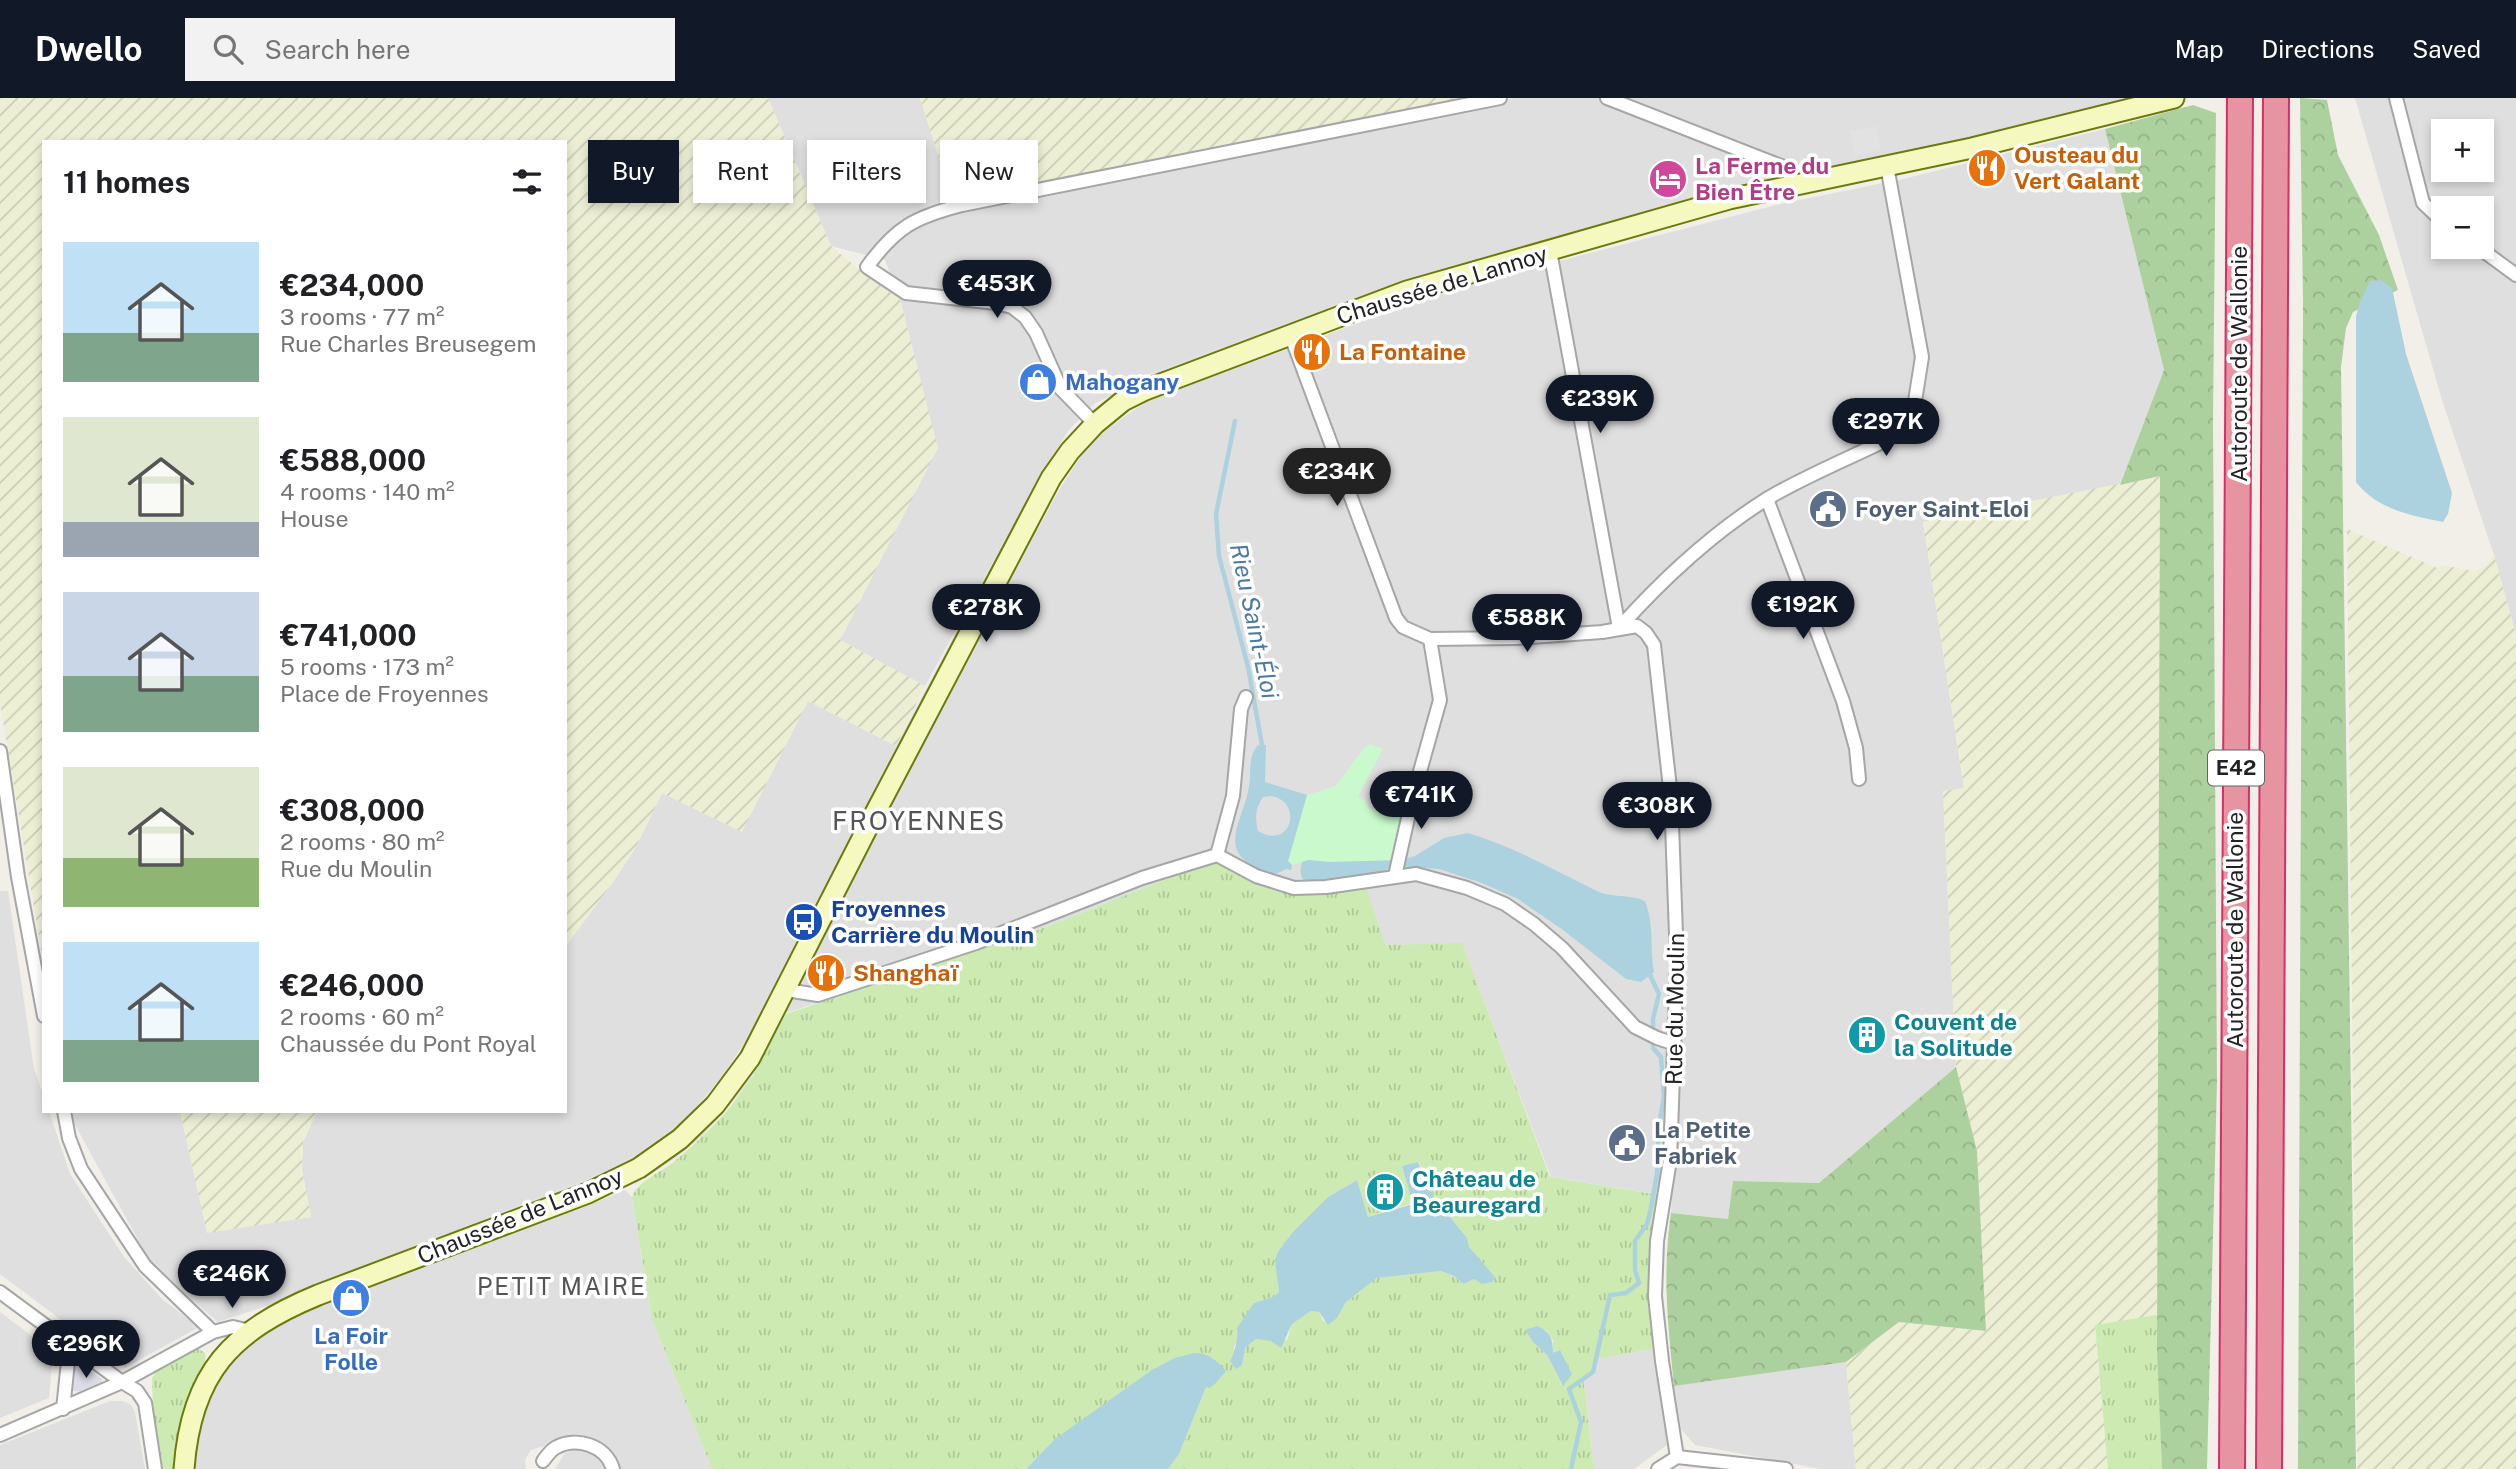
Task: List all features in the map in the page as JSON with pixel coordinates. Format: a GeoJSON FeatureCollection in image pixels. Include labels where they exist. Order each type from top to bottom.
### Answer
{"type":"FeatureCollection","features":[{"type":"Feature","properties":{"kind":"highway","name":"Autoroute de Wallonie"},"geometry":{"type":"LineString","coordinates":[[2269,1469],[2276,98]]}},
{"type":"Feature","properties":{"kind":"highway","name":"Autoroute de Wallonie"},"geometry":{"type":"LineString","coordinates":[[2232,1469],[2240,102]]}},
{"type":"Feature","properties":{"kind":"main road","name":"Chaussée de Lannoy"},"geometry":{"type":"LineString","coordinates":[[184,1469],[187,1436],[199,1393],[220,1359],[250,1331],[297,1304],[588,1193],[650,1161],[700,1121],[734,1082],[750,1058],[1051,478],[1070,451],[1095,424],[1123,401],[1290,334],[1406,292],[1716,203],[2174,98]]}},
{"type":"Feature","properties":{"kind":"street"},"geometry":{"type":"LineString","coordinates":[[1095,424],[1061,390],[1036,333],[1025,317],[1012,307],[996,303],[906,293],[867,267],[884,243],[908,224],[935,212],[962,205],[1500,98]]}},
{"type":"Feature","properties":{"kind":"street"},"geometry":{"type":"LineString","coordinates":[[1607,98],[1781,166],[1789,173],[1793,185]]}},
{"type":"Feature","properties":{"kind":"street"},"geometry":{"type":"LineString","coordinates":[[2396,98],[2423,203],[2431,211]]}},
{"type":"Feature","properties":{"kind":"street"},"geometry":{"type":"LineString","coordinates":[[1290,334],[1396,618],[1406,629],[1430,639],[1516,638],[1602,632],[1619,628],[1649,594],[1712,538],[1767,499],[1882,442],[1897,428],[1914,401],[1922,357],[1886,166]]}},
{"type":"Feature","properties":{"kind":"street"},"geometry":{"type":"LineString","coordinates":[[1550,251],[1619,628]]}},
{"type":"Feature","properties":{"kind":"street"},"geometry":{"type":"LineString","coordinates":[[2494,259],[2516,275]]}},
{"type":"Feature","properties":{"kind":"street"},"geometry":{"type":"LineString","coordinates":[[1767,499],[1843,701],[1856,748],[1859,779]]}},
{"type":"Feature","properties":{"kind":"street","name":"Rue du Moulin"},"geometry":{"type":"LineString","coordinates":[[1619,628],[1637,626],[1654,645],[1671,797],[1677,915],[1675,1044],[1670,1160],[1654,1272],[1662,1361],[1677,1457]]}},
{"type":"Feature","properties":{"kind":"street"},"geometry":{"type":"LineString","coordinates":[[1395,873],[1440,700],[1430,639]]}},
{"type":"Feature","properties":{"kind":"street"},"geometry":{"type":"LineString","coordinates":[[1216,855],[1233,796],[1241,709],[1246,697]]}},
{"type":"Feature","properties":{"kind":"street"},"geometry":{"type":"LineString","coordinates":[[0,751],[18,877],[42,1005]]}},
{"type":"Feature","properties":{"kind":"street"},"geometry":{"type":"LineString","coordinates":[[786,990],[818,995],[976,943],[1142,878],[1216,855],[1256,876],[1294,888],[1326,887],[1395,873],[1416,873],[1467,888],[1505,904],[1534,924],[1562,948],[1635,1027],[1675,1044]]}},
{"type":"Feature","properties":{"kind":"street"},"geometry":{"type":"LineString","coordinates":[[64,1113],[69,1138],[80,1168],[145,1266],[214,1332]]}},
{"type":"Feature","properties":{"kind":"street"},"geometry":{"type":"LineString","coordinates":[[0,1292],[137,1391],[145,1403],[155,1469]]}},
{"type":"Feature","properties":{"kind":"street"},"geometry":{"type":"LineString","coordinates":[[0,1435],[122,1382],[214,1332],[233,1326],[250,1331]]}},
{"type":"Feature","properties":{"kind":"street"},"geometry":{"type":"LineString","coordinates":[[63,1409],[70,1343]]}},
{"type":"Feature","properties":{"kind":"street"},"geometry":{"type":"LineString","coordinates":[[543,1461],[554,1448],[572,1442],[599,1449],[613,1469]]}},
{"type":"Feature","properties":{"kind":"street"},"geometry":{"type":"LineString","coordinates":[[1658,1469],[1677,1457],[1786,1469]]}},
{"type":"Feature","properties":{"kind":"shaded area"},"geometry":{"type":"Polygon","coordinates":[[[768,98],[920,98],[940,160],[940,203],[952,203],[952,210],[987,203],[1038,203],[1038,193],[1514,98],[2140,98],[1965,141],[1285,328],[1137,383],[1094,404],[1068,431],[1035,485],[925,686],[840,640],[937,448],[900,299],[885,260],[831,246],[813,203],[926,203],[926,140],[807,140],[807,190],[793,157],[793,140],[786,140],[768,98]]]}},
{"type":"Feature","properties":{"kind":"shaded area"},"geometry":{"type":"Polygon","coordinates":[[[2355,98],[2516,98],[2516,635],[2494,555],[2442,400],[2355,98]]]}},
{"type":"Feature","properties":{"kind":"shaded area"},"geometry":{"type":"Polygon","coordinates":[[[1876,126],[1881,150],[1855,156],[1850,131],[1876,126]]]}},
{"type":"Feature","properties":{"kind":"shaded area"},"geometry":{"type":"Polygon","coordinates":[[[2105,129],[2164,370],[2120,485],[1923,522],[1964,789],[1943,791],[1956,1067],[1819,1183],[1733,1181],[1728,1219],[1671,1213],[1672,1197],[1551,1177],[1462,944],[1385,945],[1294,888],[1217,859],[1046,927],[786,1013],[958,676],[1062,485],[1090,443],[1149,400],[1451,289],[1780,204],[1903,179],[2105,129]]]}},
{"type":"Feature","properties":{"kind":"shaded area"},"geometry":{"type":"Polygon","coordinates":[[[1342,302],[1347,304],[1121,388],[1123,383],[1342,302]]]}},
{"type":"Feature","properties":{"kind":"shaded area"},"geometry":{"type":"Polygon","coordinates":[[[1035,491],[741,1055],[740,1052],[890,757],[1030,492],[1035,491]]]}},
{"type":"Feature","properties":{"kind":"shaded area"},"geometry":{"type":"Polygon","coordinates":[[[1034,525],[1038,530],[829,931],[823,934],[1034,525]]]}},
{"type":"Feature","properties":{"kind":"shaded area"},"geometry":{"type":"Polygon","coordinates":[[[808,701],[896,746],[746,1040],[724,1074],[683,1123],[655,1144],[609,1171],[297,1296],[218,1322],[153,1267],[74,1123],[72,1113],[180,1113],[207,1232],[311,1217],[302,1170],[303,1142],[316,1113],[567,1113],[567,944],[636,847],[662,793],[742,831],[808,701]]]}},
{"type":"Feature","properties":{"kind":"shaded area"},"geometry":{"type":"Polygon","coordinates":[[[0,891],[8,891],[34,1069],[42,1091],[42,1113],[50,1113],[70,1174],[124,1257],[163,1300],[199,1327],[125,1368],[0,1274],[0,891]]]}},
{"type":"Feature","properties":{"kind":"shaded area"},"geometry":{"type":"Polygon","coordinates":[[[752,1070],[754,1075],[701,1137],[676,1158],[635,1184],[633,1180],[752,1070]]]}},
{"type":"Feature","properties":{"kind":"shaded area"},"geometry":{"type":"Polygon","coordinates":[[[676,1125],[682,1125],[640,1158],[602,1178],[477,1225],[483,1219],[608,1170],[640,1152],[676,1125]]]}},
{"type":"Feature","properties":{"kind":"shaded area"},"geometry":{"type":"Polygon","coordinates":[[[625,1190],[632,1197],[652,1319],[712,1469],[618,1469],[612,1454],[603,1443],[592,1437],[579,1435],[531,1450],[525,1460],[526,1469],[191,1469],[197,1428],[223,1368],[249,1343],[297,1313],[570,1209],[575,1211],[625,1190]]]}},
{"type":"Feature","properties":{"kind":"shaded area"},"geometry":{"type":"Polygon","coordinates":[[[0,1312],[53,1352],[49,1398],[0,1418],[0,1312]]]}},
{"type":"Feature","properties":{"kind":"shaded area"},"geometry":{"type":"Polygon","coordinates":[[[1653,1349],[1667,1445],[1634,1469],[1594,1469],[1583,1378],[1593,1372],[1596,1359],[1653,1349]]]}},
{"type":"Feature","properties":{"kind":"shaded area"},"geometry":{"type":"Polygon","coordinates":[[[76,1359],[102,1379],[102,1383],[83,1392],[74,1391],[71,1386],[73,1362],[76,1359]]]}},
{"type":"Feature","properties":{"kind":"shaded area"},"geometry":{"type":"Polygon","coordinates":[[[1846,1362],[1856,1469],[1821,1469],[1695,1445],[1681,1429],[1674,1386],[1846,1362]]]}},
{"type":"Feature","properties":{"kind":"shaded area"},"geometry":{"type":"Polygon","coordinates":[[[110,1401],[123,1401],[131,1405],[135,1412],[145,1469],[0,1469],[0,1445],[110,1401]]]}},
{"type":"Feature","properties":{"kind":"shaded area"},"geometry":{"type":"Polygon","coordinates":[[[581,1448],[593,1452],[605,1469],[555,1469],[565,1453],[581,1448]]]}},
{"type":"Feature","properties":{"kind":"green space"},"geometry":{"type":"Polygon","coordinates":[[[0,98],[768,98],[786,140],[693,140],[693,203],[793,203],[793,157],[807,190],[807,203],[813,203],[831,246],[900,299],[938,448],[840,640],[925,686],[896,746],[808,701],[742,832],[662,793],[636,847],[567,944],[567,140],[42,140],[42,955],[0,703],[0,98]]]}},
{"type":"Feature","properties":{"kind":"green space"},"geometry":{"type":"Polygon","coordinates":[[[920,98],[1473,98],[1038,184],[1038,140],[940,140],[940,160],[920,98]]]}},
{"type":"Feature","properties":{"kind":"green space"},"geometry":{"type":"Polygon","coordinates":[[[2300,98],[2327,100],[2338,155],[2379,235],[2398,290],[2353,312],[2346,328],[2341,367],[2356,1469],[2298,1469],[2303,302],[2300,98]]]}},
{"type":"Feature","properties":{"kind":"green space"},"geometry":{"type":"Polygon","coordinates":[[[2193,105],[2216,113],[2213,423],[2217,1082],[2207,1469],[2162,1469],[2157,1350],[2160,476],[2120,485],[2164,370],[2105,129],[2193,105]]]}},
{"type":"Feature","properties":{"kind":"green space"},"geometry":{"type":"Polygon","coordinates":[[[2160,476],[2157,1315],[2095,1326],[2108,1469],[1856,1469],[1846,1362],[1899,1322],[1985,1331],[1977,1151],[1956,1067],[1943,791],[1964,788],[1923,522],[2160,476]]]}},
{"type":"Feature","properties":{"kind":"green space"},"geometry":{"type":"Polygon","coordinates":[[[2347,529],[2437,568],[2441,565],[2474,571],[2485,566],[2494,555],[2516,635],[2516,1469],[2357,1469],[2347,529]]]}},
{"type":"Feature","properties":{"kind":"green space"},"geometry":{"type":"Polygon","coordinates":[[[1370,744],[1383,749],[1358,796],[1369,808],[1375,811],[1383,810],[1402,819],[1394,861],[1302,862],[1292,865],[1288,862],[1307,795],[1336,786],[1363,749],[1370,744]]]}},
{"type":"Feature","properties":{"kind":"green space"},"geometry":{"type":"Polygon","coordinates":[[[1217,859],[1284,886],[1364,882],[1385,945],[1462,943],[1550,1177],[1659,1195],[1650,1274],[1653,1349],[1596,1359],[1593,1372],[1583,1378],[1594,1469],[1168,1469],[1179,1454],[1206,1387],[1226,1371],[1055,1439],[1026,1469],[712,1469],[652,1319],[632,1197],[635,1191],[683,1154],[727,1111],[751,1076],[786,1014],[1046,927],[1217,859]],[[1419,1162],[1402,1166],[1413,1203],[1368,1217],[1357,1180],[1328,1197],[1315,1212],[1278,1283],[1279,1292],[1273,1297],[1254,1303],[1230,1361],[1242,1365],[1245,1348],[1256,1339],[1287,1340],[1292,1324],[1311,1311],[1319,1312],[1323,1321],[1337,1318],[1346,1302],[1377,1278],[1441,1271],[1464,1284],[1474,1279],[1482,1284],[1493,1282],[1495,1277],[1468,1247],[1467,1238],[1434,1197],[1419,1162]],[[1526,1330],[1533,1342],[1547,1355],[1562,1385],[1559,1350],[1553,1354],[1553,1340],[1546,1330],[1526,1330]]]}},
{"type":"Feature","properties":{"kind":"green space"},"geometry":{"type":"Polygon","coordinates":[[[1956,1067],[1977,1151],[1986,1331],[1899,1322],[1846,1362],[1674,1386],[1666,1279],[1671,1213],[1728,1219],[1733,1181],[1819,1183],[1956,1067]]]}},
{"type":"Feature","properties":{"kind":"green space"},"geometry":{"type":"Polygon","coordinates":[[[180,1113],[316,1113],[303,1142],[302,1170],[311,1217],[207,1233],[180,1113]]]}},
{"type":"Feature","properties":{"kind":"green space"},"geometry":{"type":"Polygon","coordinates":[[[2157,1315],[2162,1469],[2108,1469],[2095,1325],[2157,1315]]]}},
{"type":"Feature","properties":{"kind":"green space"},"geometry":{"type":"Polygon","coordinates":[[[199,1349],[205,1353],[205,1362],[185,1408],[174,1469],[163,1469],[153,1407],[152,1378],[172,1359],[199,1349]]]}},
{"type":"Feature","properties":{"kind":"water"},"geometry":{"type":"Polygon","coordinates":[[[2381,280],[2392,288],[2406,354],[2452,493],[2448,514],[2443,522],[2407,514],[2384,505],[2356,482],[2356,317],[2370,281],[2381,280]]]}},
{"type":"Feature","properties":{"kind":"water"},"geometry":{"type":"Polygon","coordinates":[[[1258,745],[1266,745],[1265,782],[1307,795],[1288,861],[1292,865],[1291,870],[1273,874],[1246,862],[1235,843],[1258,745]],[[1272,796],[1263,797],[1256,814],[1258,831],[1269,836],[1285,831],[1290,815],[1282,800],[1272,796]]]}},
{"type":"Feature","properties":{"kind":"water"},"geometry":{"type":"Polygon","coordinates":[[[1468,833],[1518,852],[1602,893],[1645,901],[1650,918],[1654,972],[1641,982],[1626,979],[1518,899],[1482,883],[1439,869],[1393,866],[1377,875],[1310,885],[1301,875],[1302,862],[1308,860],[1402,860],[1415,856],[1444,838],[1468,833]]]}},
{"type":"Feature","properties":{"kind":"water"},"geometry":{"type":"Polygon","coordinates":[[[1418,1162],[1434,1197],[1467,1238],[1469,1247],[1495,1277],[1493,1282],[1482,1284],[1474,1279],[1464,1284],[1441,1271],[1377,1278],[1346,1302],[1337,1318],[1328,1325],[1319,1312],[1311,1311],[1292,1324],[1281,1348],[1271,1341],[1256,1339],[1245,1348],[1242,1365],[1236,1369],[1230,1361],[1236,1345],[1237,1328],[1254,1303],[1273,1297],[1279,1292],[1275,1260],[1292,1233],[1328,1197],[1357,1180],[1368,1217],[1413,1204],[1402,1166],[1418,1162]]]}},
{"type":"Feature","properties":{"kind":"water"},"geometry":{"type":"Polygon","coordinates":[[[1537,1326],[1548,1333],[1552,1340],[1553,1353],[1560,1350],[1572,1374],[1563,1386],[1547,1355],[1525,1330],[1537,1326]]]}},
{"type":"Feature","properties":{"kind":"water"},"geometry":{"type":"Polygon","coordinates":[[[1194,1353],[1212,1358],[1226,1371],[1213,1386],[1206,1387],[1179,1454],[1168,1469],[1026,1469],[1055,1439],[1152,1370],[1175,1358],[1194,1353]]]}},
{"type":"Feature","properties":{"kind":"waterway","name":"Rieu Saint-Éloi"},"geometry":{"type":"LineString","coordinates":[[1235,421],[1216,514],[1219,556],[1248,667],[1262,745]]}},
{"type":"Feature","properties":{"kind":"waterway"},"geometry":{"type":"LineString","coordinates":[[1571,1469],[1581,1422],[1569,1389],[1593,1372],[1610,1295],[1626,1293],[1639,1283],[1635,1270],[1635,1241],[1647,1224],[1657,1174],[1659,1126],[1664,1096],[1661,1057],[1653,1048],[1653,1019],[1659,994],[1650,975]]}},
{"type":"Feature","properties":{"kind":"place","name":"Ousteau du Vert Galant"},"geometry":{"type":"Point","coordinates":[1987,168]}},
{"type":"Feature","properties":{"kind":"place","name":"La Ferme du Bien Être"},"geometry":{"type":"Point","coordinates":[1668,179]}},
{"type":"Feature","properties":{"kind":"place","name":"La Fontaine"},"geometry":{"type":"Point","coordinates":[1312,352]}},
{"type":"Feature","properties":{"kind":"place","name":"Mahogany"},"geometry":{"type":"Point","coordinates":[1038,382]}},
{"type":"Feature","properties":{"kind":"place","name":"Foyer Saint-Eloi"},"geometry":{"type":"Point","coordinates":[1828,509]}},
{"type":"Feature","properties":{"kind":"place","name":"Froyennes Carrière du Moulin"},"geometry":{"type":"Point","coordinates":[804,922]}},
{"type":"Feature","properties":{"kind":"place","name":"Shanghaï"},"geometry":{"type":"Point","coordinates":[826,973]}},
{"type":"Feature","properties":{"kind":"place","name":"Couvent de la Solitude"},"geometry":{"type":"Point","coordinates":[1867,1035]}},
{"type":"Feature","properties":{"kind":"place","name":"La Petite Fabriek"},"geometry":{"type":"Point","coordinates":[1627,1143]}},
{"type":"Feature","properties":{"kind":"place","name":"Château de Beauregard"},"geometry":{"type":"Point","coordinates":[1385,1192]}},
{"type":"Feature","properties":{"kind":"place","name":"La Foir Folle"},"geometry":{"type":"Point","coordinates":[351,1298]}},
{"type":"Feature","properties":{"kind":"district","name":"FROYENNES"},"geometry":{"type":"Point","coordinates":[919,821]}},
{"type":"Feature","properties":{"kind":"district","name":"PETIT MAIRE"},"geometry":{"type":"Point","coordinates":[562,1287]}}]}
